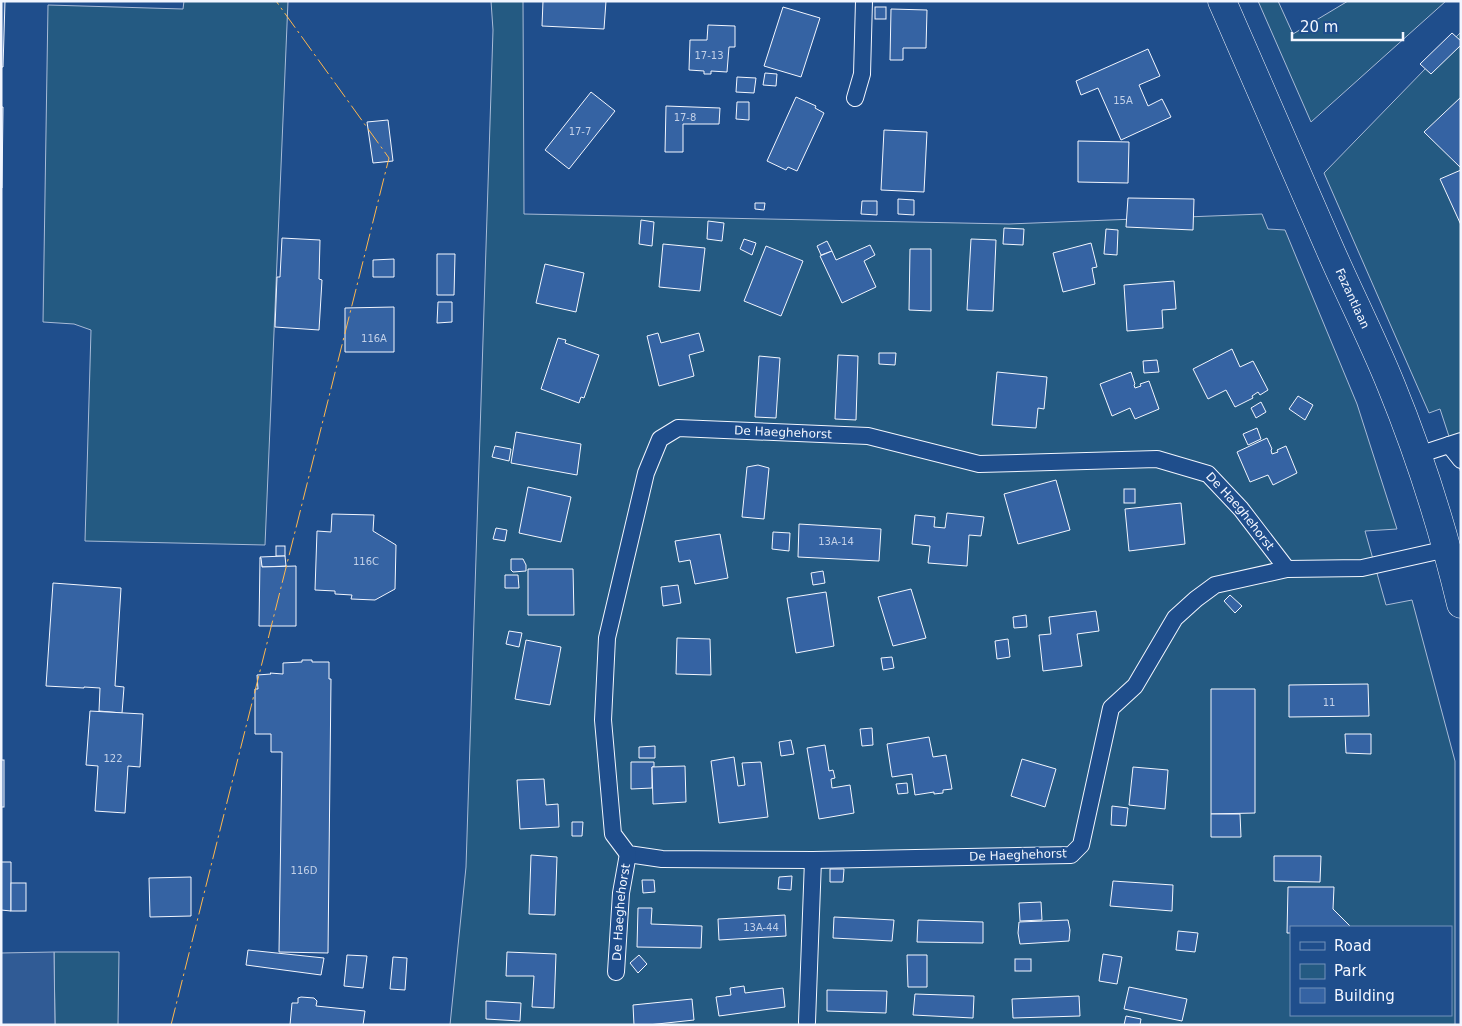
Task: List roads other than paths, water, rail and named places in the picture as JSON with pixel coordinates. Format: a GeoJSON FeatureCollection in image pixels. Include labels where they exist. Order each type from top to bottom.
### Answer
{"type":"FeatureCollection","features":[{"type":"Feature","properties":{"kind":"street","name":"Fazantlaan"},"geometry":{"type":"LineString","coordinates":[[1222,1],[1293,167],[1391,384],[1418,455],[1447,549],[1461,604]]}},
{"type":"Feature","properties":{"kind":"lane"},"geometry":{"type":"LineString","coordinates":[[855,98],[862,74],[864,1]]}},
{"type":"Feature","properties":{"kind":"lane","name":"De Haeghehorst"},"geometry":{"type":"LineString","coordinates":[[1287,569],[1241,509],[1208,474],[1156,459],[980,464],[868,436],[678,428],[660,439],[646,473],[607,638],[604,720],[613,834],[628,854],[662,859],[813,860],[1071,855],[1081,845],[1111,708],[1135,686],[1175,618],[1196,599],[1215,585],[1287,569],[1362,568],[1447,549]]}},
{"type":"Feature","properties":{"kind":"lane"},"geometry":{"type":"LineString","coordinates":[[1418,455],[1455,443],[1461,460]]}},
{"type":"Feature","properties":{"kind":"lane","name":"De Haeghehorst"},"geometry":{"type":"LineString","coordinates":[[616,972],[620,893],[628,854]]}},
{"type":"Feature","properties":{"kind":"lane"},"geometry":{"type":"LineString","coordinates":[[806,1022],[813,860]]}}]}
